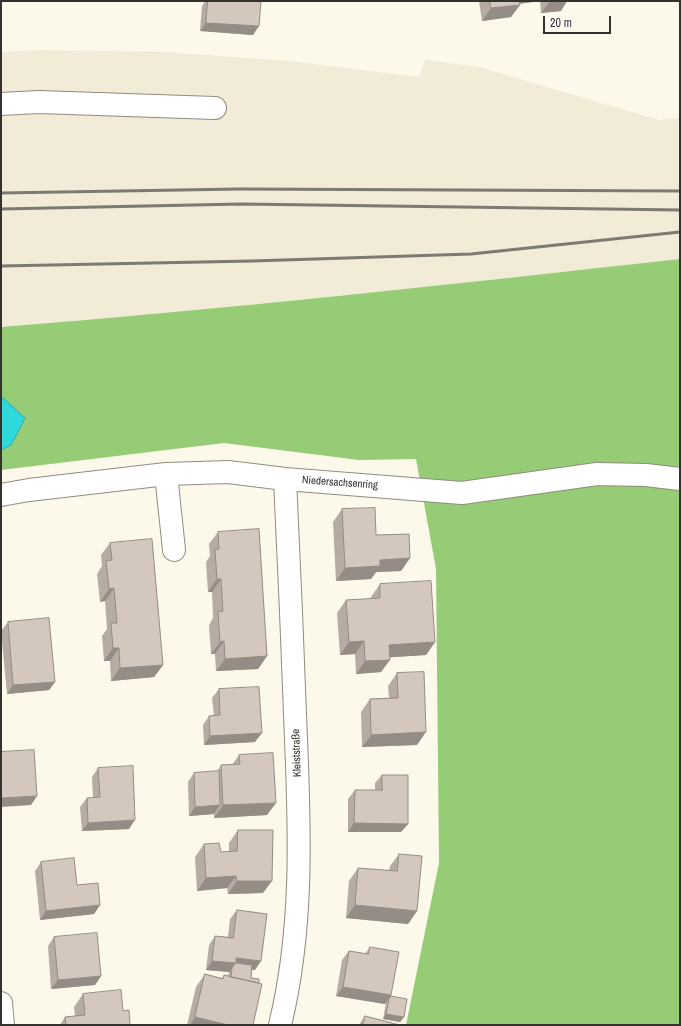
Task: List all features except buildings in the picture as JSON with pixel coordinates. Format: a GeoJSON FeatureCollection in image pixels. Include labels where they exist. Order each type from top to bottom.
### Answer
{"type":"FeatureCollection","features":[{"type":"Feature","properties":{"kind":"street"},"geometry":{"type":"LineString","coordinates":[[1,104],[39,102],[215,108]]}},
{"type":"Feature","properties":{"kind":"street","name":"Niedersachsenring"},"geometry":{"type":"LineString","coordinates":[[1,495],[29,490],[166,474],[228,472],[285,479],[462,493],[597,474],[646,475],[680,479]]}},
{"type":"Feature","properties":{"kind":"street"},"geometry":{"type":"LineString","coordinates":[[166,474],[174,550]]}},
{"type":"Feature","properties":{"kind":"street","name":"Kleiststraße"},"geometry":{"type":"LineString","coordinates":[[280,1025],[285,1006],[291,967],[299,870],[299,803],[285,479]]}},
{"type":"Feature","properties":{"kind":"street"},"geometry":{"type":"LineString","coordinates":[[1,1003],[3,1025]]}},
{"type":"Feature","properties":{"kind":"shaded area"},"geometry":{"type":"Polygon","coordinates":[[[40,50],[166,52],[289,61],[419,77],[425,60],[479,67],[659,120],[680,118],[680,259],[379,292],[101,319],[1,327],[1,52],[40,50]]]}},
{"type":"Feature","properties":{"kind":"green space"},"geometry":{"type":"Polygon","coordinates":[[[680,259],[680,1025],[406,1025],[439,863],[436,569],[416,459],[359,460],[224,443],[1,470],[1,450],[11,445],[25,418],[1,396],[1,327],[426,287],[680,259]]]}},
{"type":"Feature","properties":{"kind":"water"},"geometry":{"type":"Polygon","coordinates":[[[1,396],[25,418],[11,445],[1,450],[1,396]]]}},
{"type":"Feature","properties":{"kind":"railway"},"geometry":{"type":"LineString","coordinates":[[1,193],[239,189],[680,191]]}},
{"type":"Feature","properties":{"kind":"railway"},"geometry":{"type":"LineString","coordinates":[[1,209],[241,204],[680,210]]}},
{"type":"Feature","properties":{"kind":"railway"},"geometry":{"type":"LineString","coordinates":[[1,266],[252,261],[471,254],[680,232]]}}]}
